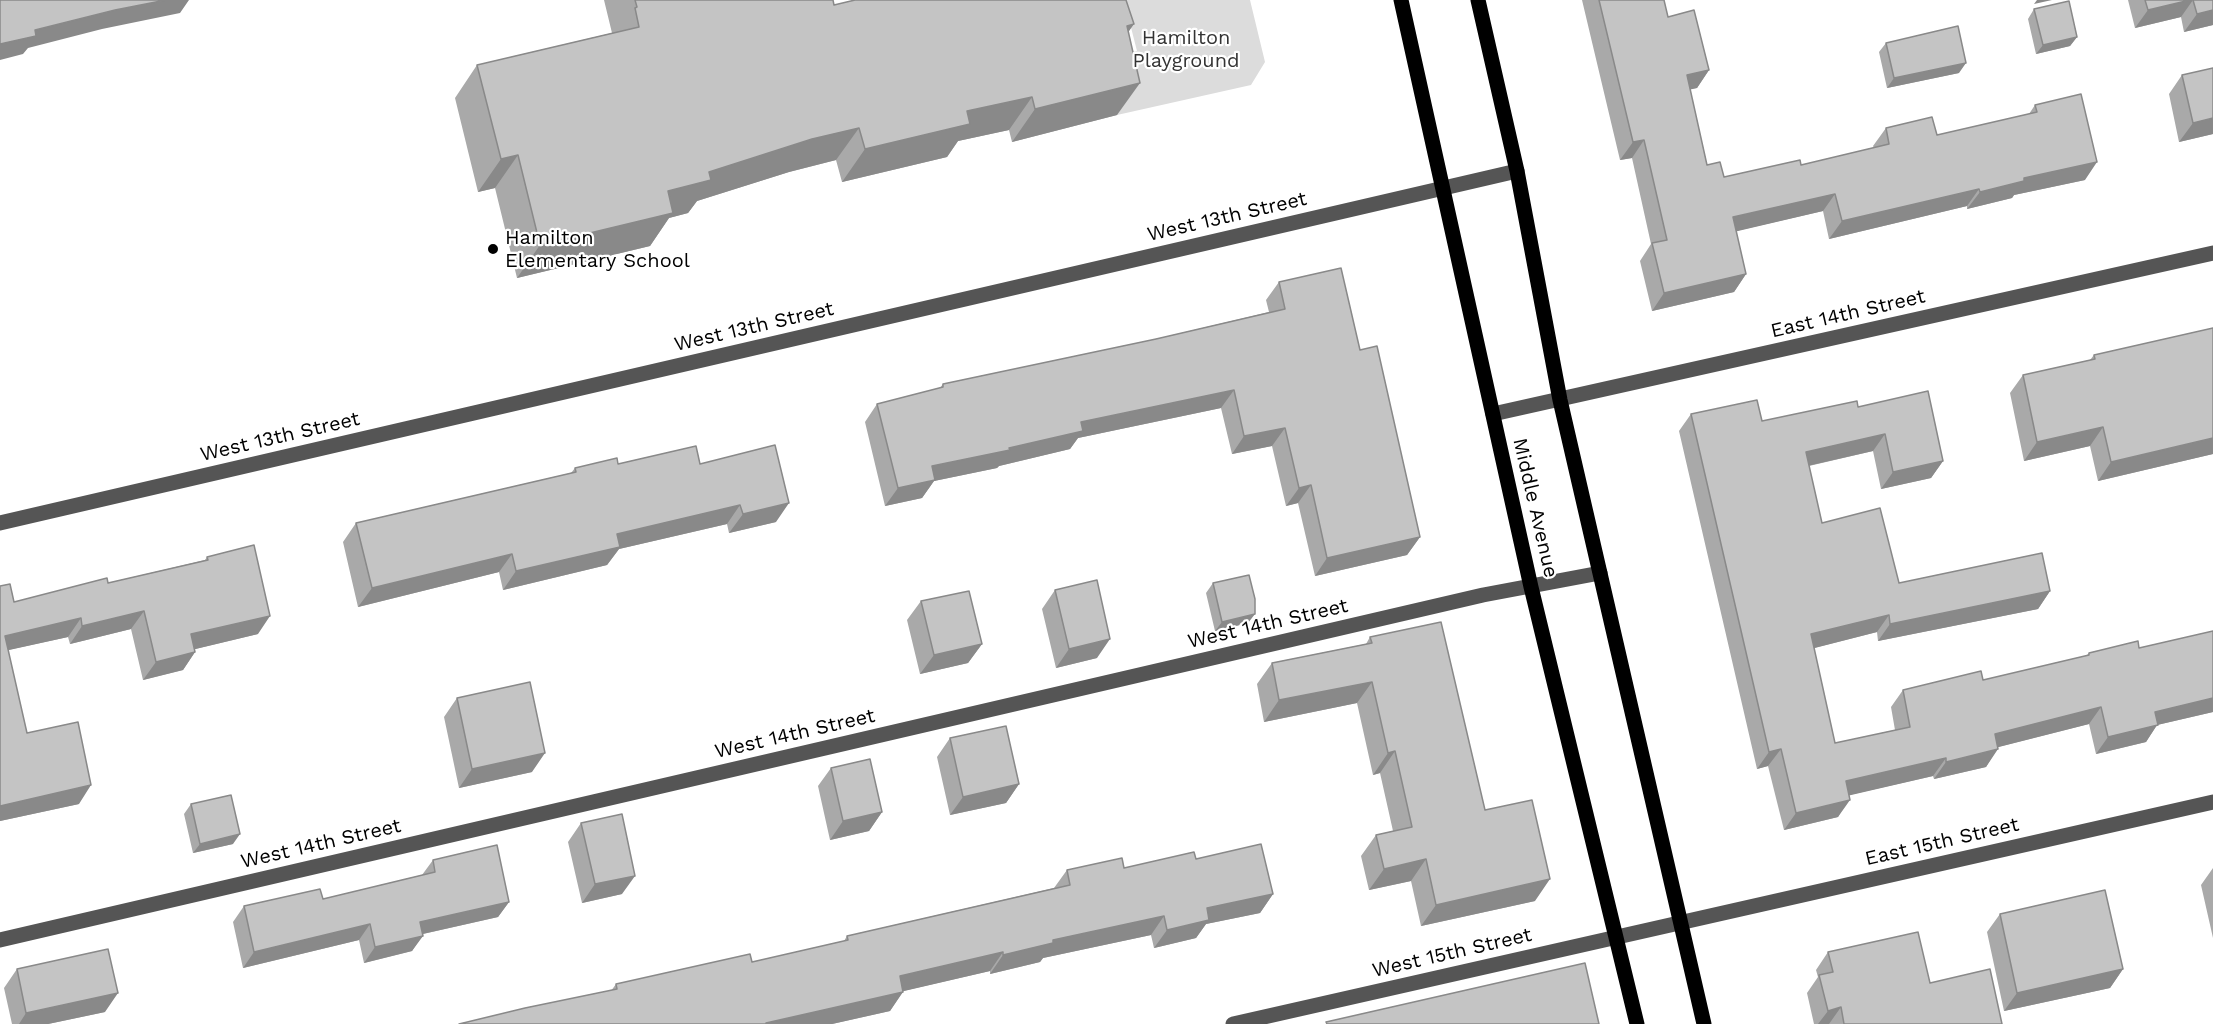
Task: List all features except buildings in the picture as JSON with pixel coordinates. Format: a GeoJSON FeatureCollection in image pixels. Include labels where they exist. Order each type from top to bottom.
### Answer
{"type":"FeatureCollection","features":[{"type":"Feature","properties":{"kind":"main road","name":"Middle Avenue"},"geometry":{"type":"LineString","coordinates":[[1401,0],[1531,586],[1637,1024]]}},
{"type":"Feature","properties":{"kind":"main road"},"geometry":{"type":"LineString","coordinates":[[1478,0],[1517,171],[1560,400],[1704,1024]]}},
{"type":"Feature","properties":{"kind":"street","name":"West 13th Street"},"geometry":{"type":"LineString","coordinates":[[0,523],[1517,171]]}},
{"type":"Feature","properties":{"kind":"street","name":"East 14th Street"},"geometry":{"type":"LineString","coordinates":[[1493,414],[2213,253]]}},
{"type":"Feature","properties":{"kind":"street","name":"West 14th Street"},"geometry":{"type":"LineString","coordinates":[[0,940],[1460,601],[1600,573]]}},
{"type":"Feature","properties":{"kind":"street","name":"East 15th Street"},"geometry":{"type":"LineString","coordinates":[[1681,922],[2213,802]]}},
{"type":"Feature","properties":{"kind":"street","name":"West 15th Street"},"geometry":{"type":"LineString","coordinates":[[1233,1024],[1681,922]]}},
{"type":"Feature","properties":{"kind":"green space","name":"Hamilton Playground"},"geometry":{"type":"Polygon","coordinates":[[[1124,0],[1250,0],[1265,62],[1251,85],[1117,115],[1104,59],[1137,51],[1124,0]]]}},
{"type":"Feature","properties":{"kind":"place","name":"Hamilton Elementary School"},"geometry":{"type":"Point","coordinates":[493,249]}}]}
